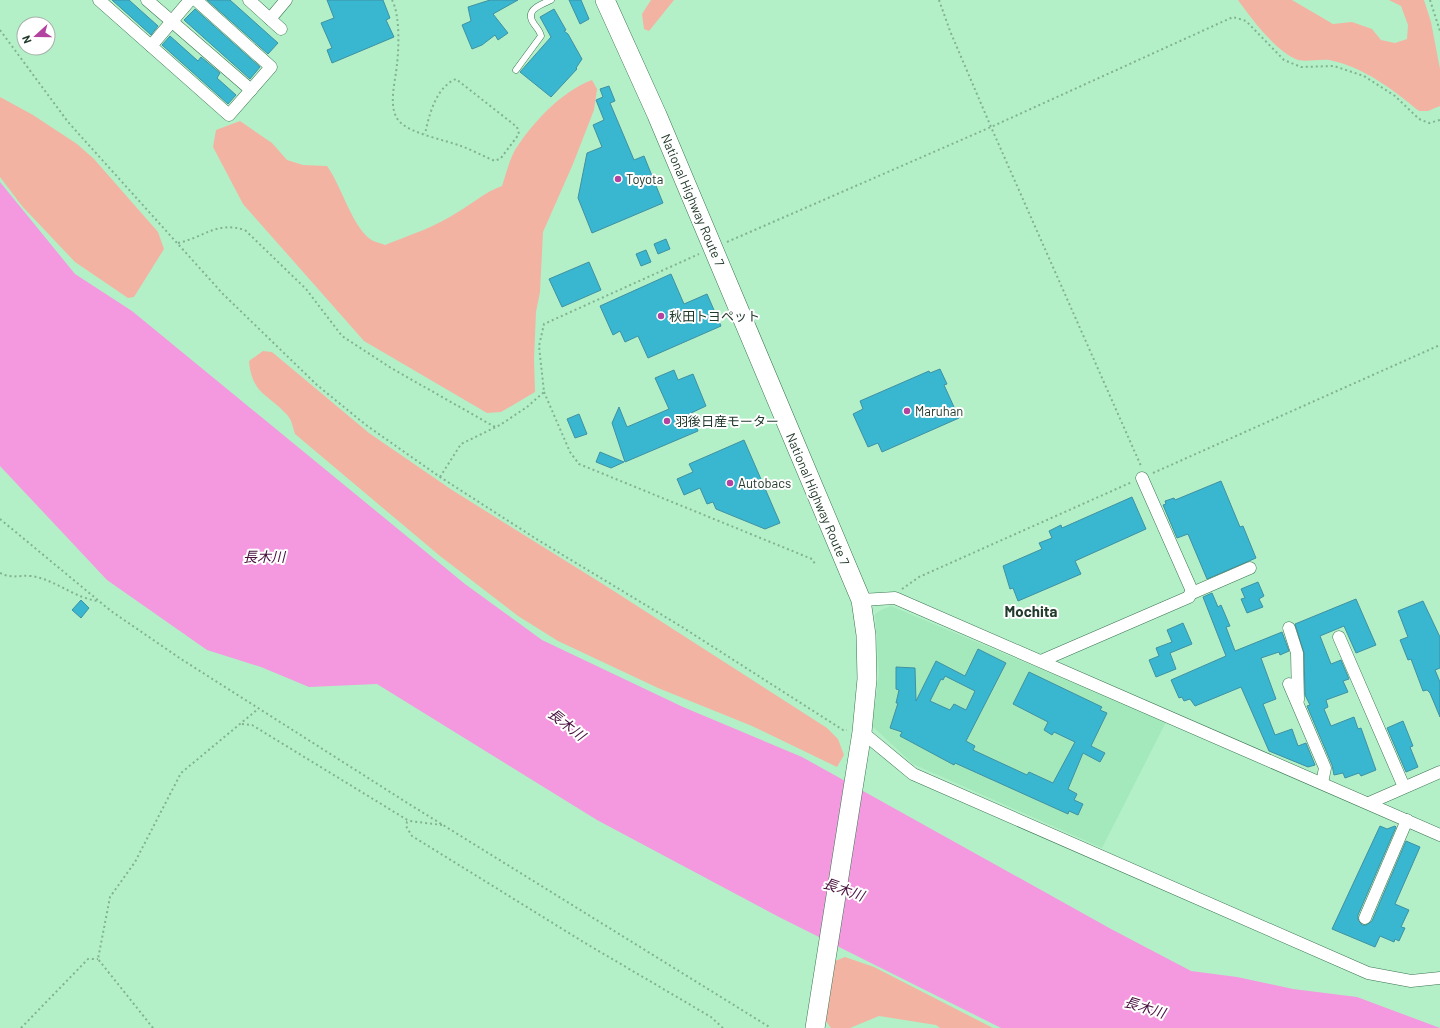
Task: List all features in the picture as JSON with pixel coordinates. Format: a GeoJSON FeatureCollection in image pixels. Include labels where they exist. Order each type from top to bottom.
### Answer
{"type":"FeatureCollection","features":[{"type":"Feature","properties":{"kind":"highway","name":"National Highway Route 7"},"geometry":{"type":"LineString","coordinates":[[605,0],[657,115],[861,600],[866,635],[867,680],[861,739],[815,1028]]}},
{"type":"Feature","properties":{"kind":"street"},"geometry":{"type":"LineString","coordinates":[[98,0],[229,115],[272,67],[196,0]]}},
{"type":"Feature","properties":{"kind":"street"},"geometry":{"type":"LineString","coordinates":[[147,0],[250,90]]}},
{"type":"Feature","properties":{"kind":"street"},"geometry":{"type":"LineString","coordinates":[[151,46],[190,0]]}},
{"type":"Feature","properties":{"kind":"street"},"geometry":{"type":"LineString","coordinates":[[249,0],[281,29]]}},
{"type":"Feature","properties":{"kind":"street"},"geometry":{"type":"LineString","coordinates":[[270,19],[286,0]]}},
{"type":"Feature","properties":{"kind":"street"},"geometry":{"type":"LineString","coordinates":[[1143,477],[1192,591],[1190,594]]}},
{"type":"Feature","properties":{"kind":"street"},"geometry":{"type":"LineString","coordinates":[[1041,661],[1189,597],[1190,594],[1250,568]]}},
{"type":"Feature","properties":{"kind":"street"},"geometry":{"type":"LineString","coordinates":[[861,600],[895,598],[1440,835]]}},
{"type":"Feature","properties":{"kind":"street"},"geometry":{"type":"LineString","coordinates":[[1289,628],[1297,653],[1298,703]]}},
{"type":"Feature","properties":{"kind":"street"},"geometry":{"type":"LineString","coordinates":[[1339,637],[1404,787]]}},
{"type":"Feature","properties":{"kind":"street"},"geometry":{"type":"LineString","coordinates":[[1290,684],[1325,768],[1322,783]]}},
{"type":"Feature","properties":{"kind":"street"},"geometry":{"type":"LineString","coordinates":[[861,739],[913,774],[1368,973],[1411,981],[1440,978]]}},
{"type":"Feature","properties":{"kind":"street"},"geometry":{"type":"LineString","coordinates":[[1369,803],[1440,772]]}},
{"type":"Feature","properties":{"kind":"street"},"geometry":{"type":"LineString","coordinates":[[1365,918],[1408,820]]}},
{"type":"Feature","properties":{"kind":"lane"},"geometry":{"type":"LineString","coordinates":[[516,70],[541,36],[540,32],[531,20],[530,15],[533,9],[551,0]]}},
{"type":"Feature","properties":{"kind":"path"},"geometry":{"type":"LineString","coordinates":[[392,0],[398,34],[398,62],[393,101],[395,114],[401,123],[426,134],[461,146],[495,161],[501,158],[519,134],[517,127],[456,79],[449,82],[436,99],[428,120],[426,134]]}},
{"type":"Feature","properties":{"kind":"path"},"geometry":{"type":"LineString","coordinates":[[939,0],[950,31],[991,127],[1143,477]]}},
{"type":"Feature","properties":{"kind":"path"},"geometry":{"type":"LineString","coordinates":[[1430,0],[1440,31]]}},
{"type":"Feature","properties":{"kind":"path"},"geometry":{"type":"LineString","coordinates":[[815,564],[812,559],[579,464],[570,452],[544,392],[539,346],[544,324],[713,248],[991,127],[1233,17],[1246,21],[1284,60],[1301,67],[1334,66],[1364,76],[1395,96],[1419,119],[1429,123],[1440,120]]}},
{"type":"Feature","properties":{"kind":"path"},"geometry":{"type":"LineString","coordinates":[[0,30],[68,122],[178,242],[223,294],[317,385],[366,425],[440,477],[538,540],[682,626],[843,730],[861,739]]}},
{"type":"Feature","properties":{"kind":"path"},"geometry":{"type":"LineString","coordinates":[[178,242],[187,241],[221,227],[232,226],[245,230],[306,289],[342,336],[385,364],[495,427]]}},
{"type":"Feature","properties":{"kind":"path"},"geometry":{"type":"LineString","coordinates":[[895,598],[901,590],[919,577],[1440,345]]}},
{"type":"Feature","properties":{"kind":"path"},"geometry":{"type":"LineString","coordinates":[[440,477],[461,444],[495,427],[527,407],[544,392]]}},
{"type":"Feature","properties":{"kind":"path"},"geometry":{"type":"LineString","coordinates":[[0,518],[99,601],[181,659],[258,709],[771,1028]]}},
{"type":"Feature","properties":{"kind":"path"},"geometry":{"type":"LineString","coordinates":[[0,573],[9,577],[31,576],[54,584],[87,600],[99,601]]}},
{"type":"Feature","properties":{"kind":"path"},"geometry":{"type":"LineString","coordinates":[[153,1028],[98,959],[110,897],[136,862],[181,773],[242,724],[258,709]]}},
{"type":"Feature","properties":{"kind":"path"},"geometry":{"type":"LineString","coordinates":[[242,724],[252,725],[409,821],[444,825]]}},
{"type":"Feature","properties":{"kind":"path"},"geometry":{"type":"LineString","coordinates":[[409,821],[406,826],[412,836],[585,943],[699,1010],[723,1028]]}},
{"type":"Feature","properties":{"kind":"path"},"geometry":{"type":"LineString","coordinates":[[21,1028],[88,959],[98,959]]}},
{"type":"Feature","properties":{"kind":"shaded area"},"geometry":{"type":"Polygon","coordinates":[[[651,0],[674,0],[649,31],[644,29],[642,14],[651,0]]]}},
{"type":"Feature","properties":{"kind":"shaded area"},"geometry":{"type":"Polygon","coordinates":[[[1238,0],[1292,0],[1333,24],[1352,22],[1372,29],[1381,40],[1395,43],[1407,39],[1408,25],[1401,6],[1389,0],[1424,0],[1431,22],[1440,69],[1440,106],[1428,111],[1419,111],[1388,87],[1366,73],[1342,63],[1329,60],[1302,61],[1290,56],[1281,50],[1265,34],[1238,0]]]}},
{"type":"Feature","properties":{"kind":"shaded area"},"geometry":{"type":"Polygon","coordinates":[[[592,80],[597,89],[594,110],[573,164],[543,232],[540,292],[536,312],[534,359],[535,392],[501,412],[487,413],[364,341],[243,204],[213,147],[216,130],[240,121],[272,143],[287,160],[303,165],[327,166],[357,224],[370,239],[385,245],[440,222],[485,194],[502,186],[513,154],[530,129],[559,100],[581,85],[592,80]]]}},
{"type":"Feature","properties":{"kind":"shaded area"},"geometry":{"type":"Polygon","coordinates":[[[0,97],[33,115],[77,144],[94,159],[158,232],[164,249],[134,297],[128,298],[75,262],[22,206],[0,177],[0,97]]]}},
{"type":"Feature","properties":{"kind":"shaded area"},"geometry":{"type":"Polygon","coordinates":[[[263,351],[272,352],[369,433],[452,490],[606,586],[827,728],[838,739],[844,755],[837,767],[752,726],[658,688],[558,641],[518,616],[440,556],[295,434],[288,416],[262,393],[254,381],[249,361],[263,351]]]}},
{"type":"Feature","properties":{"kind":"shaded area"},"geometry":{"type":"Polygon","coordinates":[[[891,606],[1166,722],[1102,848],[913,764],[872,726],[879,673],[875,614],[891,606]]]}},
{"type":"Feature","properties":{"kind":"shaded area"},"geometry":{"type":"Polygon","coordinates":[[[845,957],[874,967],[993,1028],[940,1028],[936,1025],[879,1016],[850,1028],[831,1028],[825,1020],[835,961],[845,957]]]}},
{"type":"Feature","properties":{"kind":"water","name":"長木川"},"geometry":{"type":"Polygon","coordinates":[[[0,182],[75,274],[132,311],[465,584],[542,640],[683,707],[802,757],[1111,929],[1191,971],[1237,977],[1293,989],[1357,997],[1440,1028],[1001,1028],[779,917],[597,820],[377,684],[309,687],[261,667],[207,650],[107,580],[0,466],[0,182]]]}},
{"type":"Feature","properties":{"kind":"building"},"geometry":{"type":"Polygon","coordinates":[[[112,0],[129,0],[158,26],[151,35],[112,0]]]}},
{"type":"Feature","properties":{"kind":"building"},"geometry":{"type":"Polygon","coordinates":[[[207,0],[230,0],[278,43],[268,54],[207,0]]]}},
{"type":"Feature","properties":{"kind":"building"},"geometry":{"type":"Polygon","coordinates":[[[327,0],[383,0],[390,18],[386,20],[394,37],[332,63],[327,50],[332,48],[321,23],[334,18],[327,0]]]}},
{"type":"Feature","properties":{"kind":"building"},"geometry":{"type":"Polygon","coordinates":[[[490,0],[518,0],[493,14],[508,33],[498,40],[495,35],[482,45],[472,49],[462,25],[471,21],[468,7],[490,0]]]}},
{"type":"Feature","properties":{"kind":"building"},"geometry":{"type":"Polygon","coordinates":[[[569,0],[581,0],[589,19],[580,24],[569,0]]]}},
{"type":"Feature","properties":{"kind":"building"},"geometry":{"type":"Polygon","coordinates":[[[195,9],[260,67],[250,79],[184,20],[195,9]]]}},
{"type":"Feature","properties":{"kind":"building"},"geometry":{"type":"Polygon","coordinates":[[[554,9],[566,30],[564,31],[568,34],[582,59],[576,68],[577,69],[551,97],[520,72],[551,37],[540,17],[554,9]]]}},
{"type":"Feature","properties":{"kind":"building"},"geometry":{"type":"Polygon","coordinates":[[[170,36],[198,61],[201,57],[220,73],[217,78],[236,95],[228,104],[162,45],[170,36]]]}},
{"type":"Feature","properties":{"kind":"building","name":"Toyota"},"geometry":{"type":"Polygon","coordinates":[[[609,86],[615,101],[610,103],[634,160],[644,156],[663,203],[592,233],[578,198],[587,153],[602,147],[593,125],[604,120],[596,100],[603,97],[600,89],[609,86]]]}},
{"type":"Feature","properties":{"kind":"building"},"geometry":{"type":"Polygon","coordinates":[[[666,239],[670,249],[658,254],[654,244],[666,239]]]}},
{"type":"Feature","properties":{"kind":"building"},"geometry":{"type":"Polygon","coordinates":[[[646,250],[651,262],[641,266],[636,254],[646,250]]]}},
{"type":"Feature","properties":{"kind":"building"},"geometry":{"type":"Polygon","coordinates":[[[589,262],[601,290],[562,307],[549,279],[589,262]]]}},
{"type":"Feature","properties":{"kind":"building","name":"秋田トヨペット"},"geometry":{"type":"Polygon","coordinates":[[[671,274],[684,304],[707,294],[721,326],[648,358],[638,336],[625,342],[620,331],[613,335],[600,306],[671,274]]]}},
{"type":"Feature","properties":{"kind":"building","name":"Maruhan"},"geometry":{"type":"Polygon","coordinates":[[[940,369],[947,384],[944,385],[959,418],[882,452],[878,443],[868,447],[853,414],[863,409],[860,401],[929,371],[930,373],[940,369]]]}},
{"type":"Feature","properties":{"kind":"building","name":"羽後日産モーター"},"geometry":{"type":"Polygon","coordinates":[[[674,370],[678,380],[693,374],[706,406],[691,413],[698,431],[625,462],[612,423],[619,407],[627,427],[669,409],[655,378],[674,370]]]}},
{"type":"Feature","properties":{"kind":"building"},"geometry":{"type":"Polygon","coordinates":[[[579,414],[587,434],[575,438],[567,419],[579,414]]]}},
{"type":"Feature","properties":{"kind":"building","name":"Autobacs"},"geometry":{"type":"Polygon","coordinates":[[[744,440],[780,523],[765,529],[716,509],[713,502],[707,504],[700,488],[684,495],[677,479],[693,472],[689,464],[744,440]]]}},
{"type":"Feature","properties":{"kind":"building"},"geometry":{"type":"Polygon","coordinates":[[[600,452],[624,462],[611,468],[596,462],[600,452]]]}},
{"type":"Feature","properties":{"kind":"building"},"geometry":{"type":"Polygon","coordinates":[[[1221,481],[1240,527],[1243,526],[1256,558],[1207,579],[1188,534],[1177,538],[1163,505],[1166,504],[1165,501],[1174,498],[1175,500],[1221,481]]]}},
{"type":"Feature","properties":{"kind":"building"},"geometry":{"type":"Polygon","coordinates":[[[1132,497],[1146,529],[1075,561],[1081,574],[1018,601],[1013,588],[1010,589],[1003,566],[1042,549],[1039,543],[1052,538],[1049,531],[1061,525],[1062,528],[1132,497]]]}},
{"type":"Feature","properties":{"kind":"building"},"geometry":{"type":"Polygon","coordinates":[[[1258,582],[1264,596],[1259,599],[1263,607],[1247,613],[1241,599],[1245,598],[1241,589],[1258,582]]]}},
{"type":"Feature","properties":{"kind":"building"},"geometry":{"type":"Polygon","coordinates":[[[1212,593],[1218,607],[1221,605],[1230,626],[1226,627],[1235,651],[1282,632],[1289,651],[1280,655],[1279,652],[1261,658],[1276,699],[1263,704],[1275,735],[1292,729],[1298,746],[1306,743],[1315,765],[1308,767],[1269,751],[1241,687],[1195,706],[1190,699],[1184,701],[1182,697],[1179,698],[1171,680],[1226,656],[1203,597],[1212,593]]]}},
{"type":"Feature","properties":{"kind":"building"},"geometry":{"type":"Polygon","coordinates":[[[1356,599],[1376,645],[1356,653],[1344,626],[1320,636],[1331,664],[1341,660],[1349,679],[1343,681],[1348,692],[1326,700],[1328,707],[1324,709],[1331,726],[1354,717],[1358,729],[1361,728],[1376,770],[1361,776],[1359,773],[1345,778],[1343,773],[1334,775],[1332,765],[1307,706],[1310,705],[1305,695],[1304,653],[1295,624],[1356,599]]]}},
{"type":"Feature","properties":{"kind":"building"},"geometry":{"type":"Polygon","coordinates":[[[81,600],[89,608],[81,618],[72,610],[81,600]]]}},
{"type":"Feature","properties":{"kind":"building"},"geometry":{"type":"Polygon","coordinates":[[[1423,601],[1440,637],[1440,668],[1435,670],[1440,682],[1440,717],[1430,693],[1427,690],[1423,691],[1411,659],[1408,660],[1400,640],[1408,637],[1398,611],[1423,601]]]}},
{"type":"Feature","properties":{"kind":"building"},"geometry":{"type":"Polygon","coordinates":[[[1183,623],[1192,644],[1170,653],[1176,669],[1156,677],[1149,660],[1159,656],[1156,648],[1172,642],[1167,630],[1183,623]]]}},
{"type":"Feature","properties":{"kind":"building"},"geometry":{"type":"Polygon","coordinates":[[[978,649],[1006,663],[966,741],[975,746],[973,750],[1027,775],[1029,772],[1053,783],[1075,742],[1054,732],[1052,735],[1044,730],[1048,722],[1013,704],[1029,672],[1102,707],[1100,710],[1107,713],[1091,746],[1105,753],[1100,762],[1083,753],[1068,789],[1077,794],[1074,800],[1083,804],[1078,815],[1069,811],[1068,814],[955,763],[954,765],[900,736],[902,732],[890,728],[898,703],[896,703],[899,690],[896,689],[896,667],[915,668],[916,701],[936,661],[965,676],[978,649]],[[945,676],[943,680],[941,679],[930,701],[950,710],[954,704],[966,710],[975,691],[945,676]]]}},
{"type":"Feature","properties":{"kind":"building"},"geometry":{"type":"Polygon","coordinates":[[[1403,721],[1413,746],[1410,747],[1418,767],[1406,772],[1387,728],[1403,721]]]}},
{"type":"Feature","properties":{"kind":"building"},"geometry":{"type":"Polygon","coordinates":[[[1380,826],[1387,829],[1396,827],[1358,915],[1358,919],[1362,925],[1366,925],[1372,921],[1406,841],[1420,847],[1395,904],[1409,910],[1401,927],[1405,928],[1399,941],[1395,939],[1394,942],[1380,936],[1375,947],[1332,929],[1380,826]]]}},
{"type":"Feature","properties":{"kind":"place","name":"Toyota"},"geometry":{"type":"Point","coordinates":[618,179]}},
{"type":"Feature","properties":{"kind":"place","name":"秋田トヨペット"},"geometry":{"type":"Point","coordinates":[661,316]}},
{"type":"Feature","properties":{"kind":"place","name":"Maruhan"},"geometry":{"type":"Point","coordinates":[907,411]}},
{"type":"Feature","properties":{"kind":"place","name":"羽後日産モーター"},"geometry":{"type":"Point","coordinates":[667,421]}},
{"type":"Feature","properties":{"kind":"place","name":"Autobacs"},"geometry":{"type":"Point","coordinates":[730,483]}},
{"type":"Feature","properties":{"kind":"district","name":"Mochita"},"geometry":{"type":"Point","coordinates":[1031,611]}}]}
